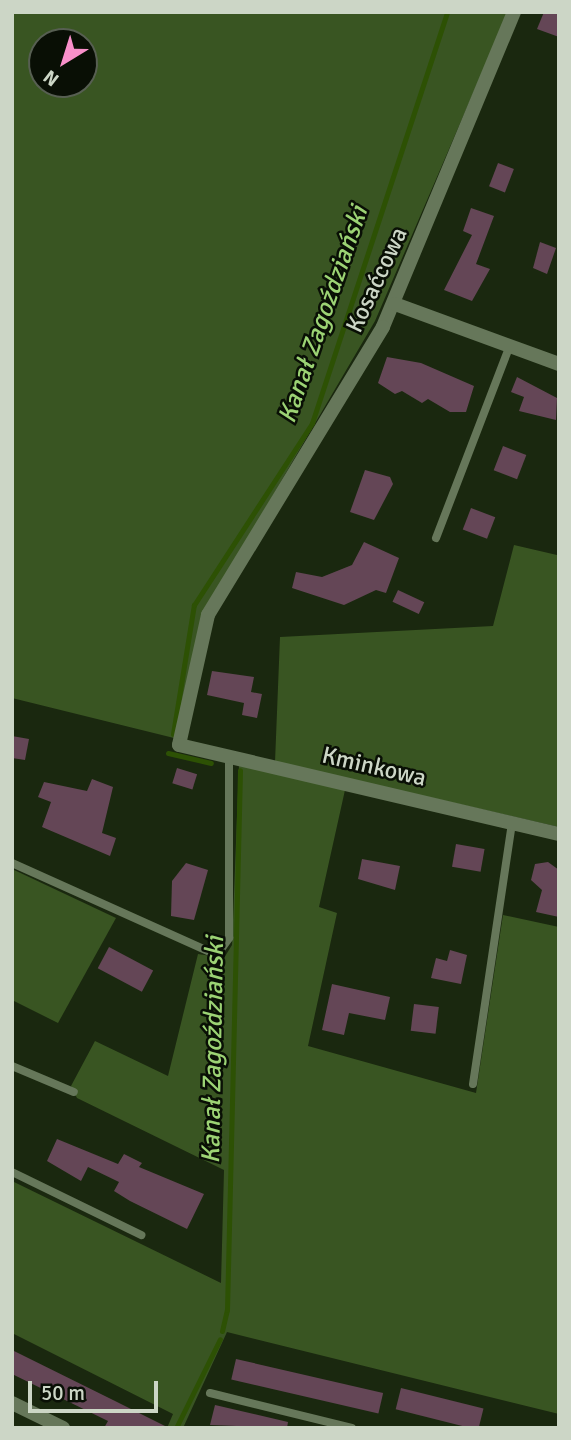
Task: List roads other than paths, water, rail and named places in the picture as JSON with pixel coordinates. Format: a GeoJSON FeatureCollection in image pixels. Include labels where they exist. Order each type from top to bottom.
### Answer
{"type":"FeatureCollection","features":[{"type":"Feature","properties":{"kind":"street","name":"Kosaćcowa"},"geometry":{"type":"LineString","coordinates":[[179,745],[208,615],[395,304],[514,12]]}},
{"type":"Feature","properties":{"kind":"street"},"geometry":{"type":"LineString","coordinates":[[395,304],[559,364]]}},
{"type":"Feature","properties":{"kind":"street","name":"Kminkowa"},"geometry":{"type":"LineString","coordinates":[[179,745],[559,834]]}},
{"type":"Feature","properties":{"kind":"street"},"geometry":{"type":"LineString","coordinates":[[12,1403],[63,1428]]}},
{"type":"Feature","properties":{"kind":"lane"},"geometry":{"type":"LineString","coordinates":[[436,538],[510,345]]}},
{"type":"Feature","properties":{"kind":"lane"},"geometry":{"type":"LineString","coordinates":[[12,863],[212,953],[220,951],[229,938],[229,757]]}},
{"type":"Feature","properties":{"kind":"lane"},"geometry":{"type":"LineString","coordinates":[[472,1084],[512,823]]}},
{"type":"Feature","properties":{"kind":"lane"},"geometry":{"type":"LineString","coordinates":[[12,1066],[74,1092]]}},
{"type":"Feature","properties":{"kind":"lane"},"geometry":{"type":"LineString","coordinates":[[12,1172],[141,1235]]}},
{"type":"Feature","properties":{"kind":"lane"},"geometry":{"type":"LineString","coordinates":[[210,1393],[352,1428]]}},
{"type":"Feature","properties":{"kind":"waterway","name":"Kanał Zagoździański"},"geometry":{"type":"LineString","coordinates":[[173,734],[194,605],[312,423],[447,12]]}},
{"type":"Feature","properties":{"kind":"waterway","name":"Kanał Zagoździański"},"geometry":{"type":"LineString","coordinates":[[168,753],[211,763]]}},
{"type":"Feature","properties":{"kind":"waterway","name":"Kanał Zagoździański"},"geometry":{"type":"LineString","coordinates":[[222,1331],[227,1310],[240,770]]}},
{"type":"Feature","properties":{"kind":"waterway","name":"Kanał Zagoździański"},"geometry":{"type":"LineString","coordinates":[[176,1428],[220,1339]]}}]}
